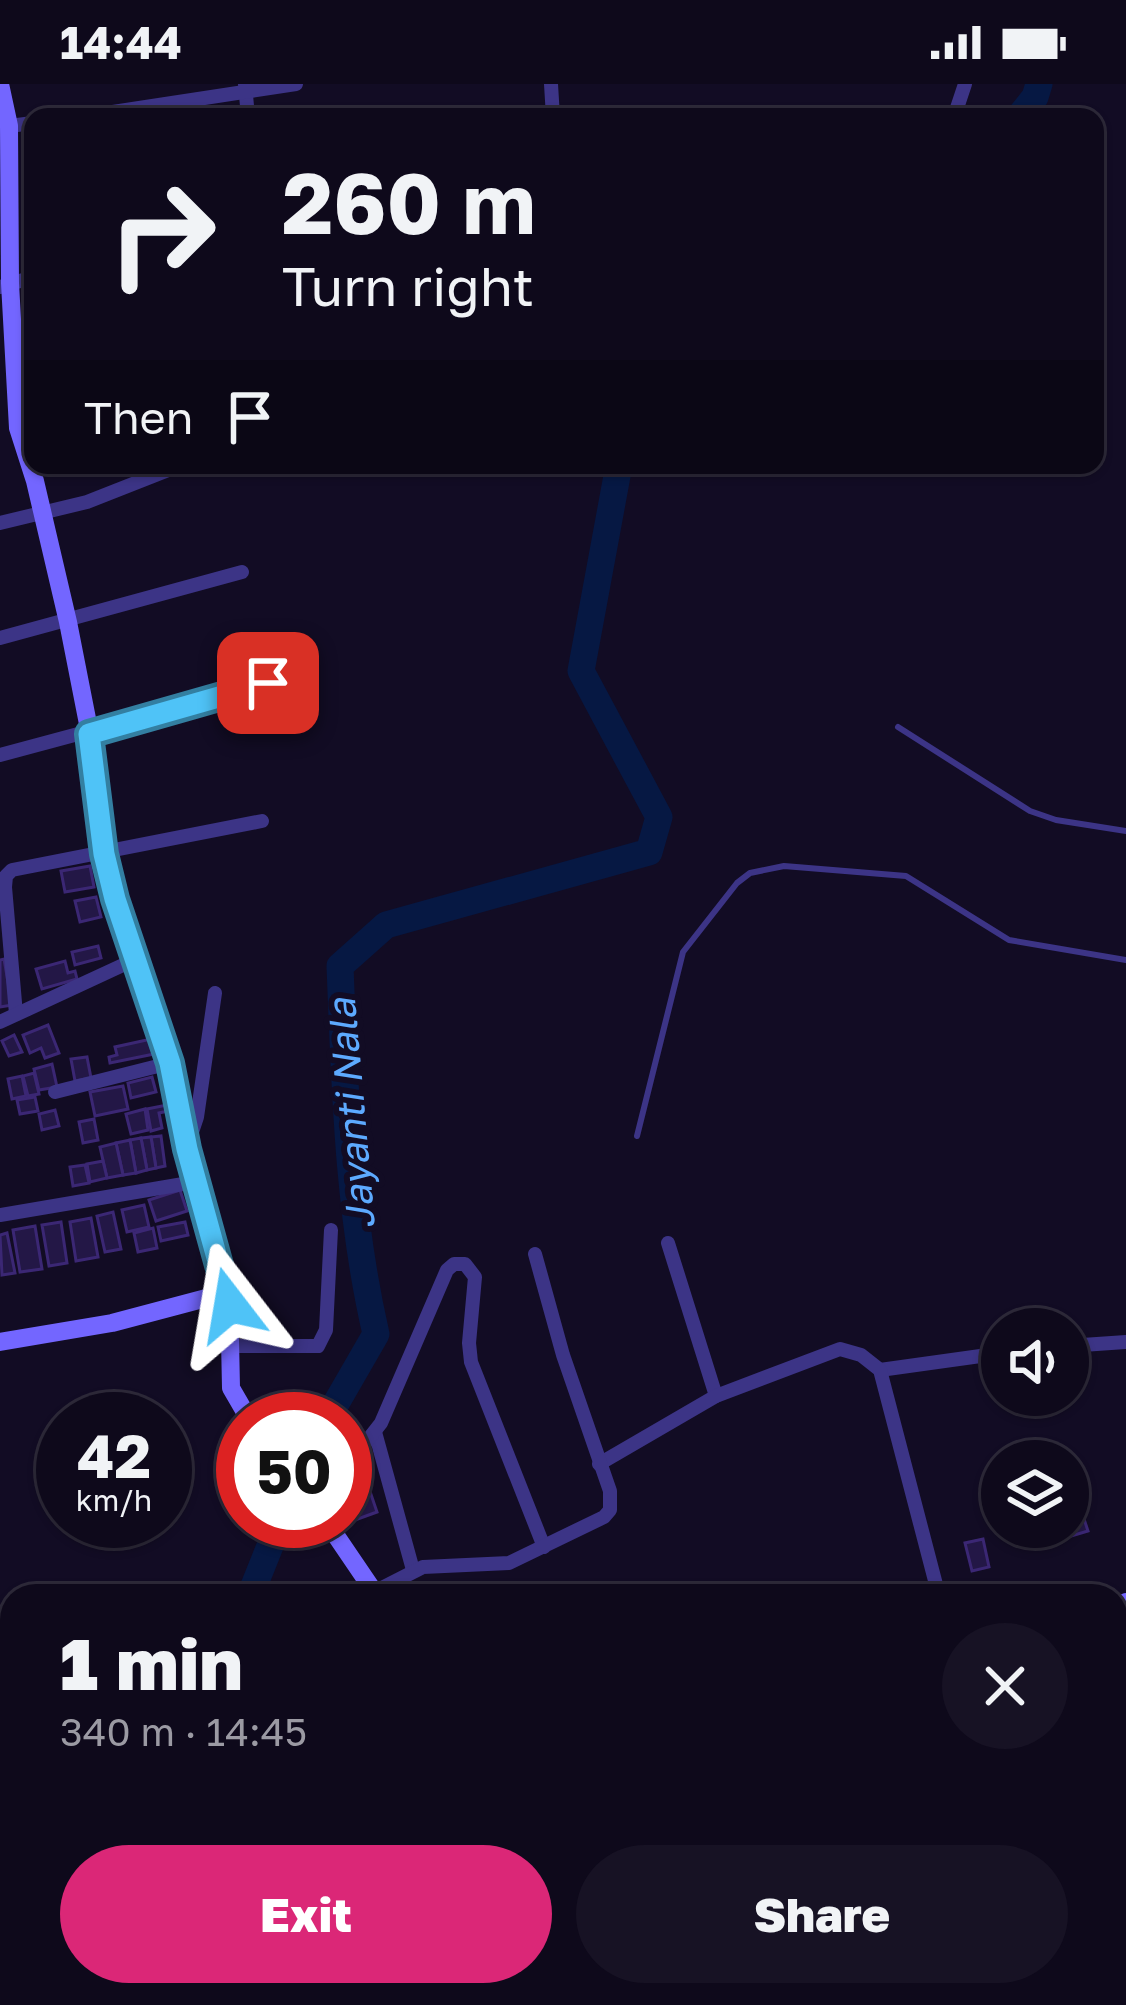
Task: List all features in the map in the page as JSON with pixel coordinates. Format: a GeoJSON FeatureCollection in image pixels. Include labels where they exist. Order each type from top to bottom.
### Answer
{"type":"FeatureCollection","features":[{"type":"Feature","properties":{"kind":"main road"},"geometry":{"type":"LineString","coordinates":[[0,84],[9,126],[5,285],[17,428]]}},
{"type":"Feature","properties":{"kind":"main road"},"geometry":{"type":"LineString","coordinates":[[31,474],[68,622],[104,854],[170,1063],[195,1182],[229,1292],[233,1392]]}},
{"type":"Feature","properties":{"kind":"main road"},"geometry":{"type":"LineString","coordinates":[[0,1342],[112,1323],[229,1292]]}},
{"type":"Feature","properties":{"kind":"main road"},"geometry":{"type":"LineString","coordinates":[[344,1548],[368,1584]]}},
{"type":"Feature","properties":{"kind":"street"},"geometry":{"type":"LineString","coordinates":[[152,108],[245,87],[296,84]]}},
{"type":"Feature","properties":{"kind":"street"},"geometry":{"type":"LineString","coordinates":[[9,126],[24,124]]}},
{"type":"Feature","properties":{"kind":"street"},"geometry":{"type":"LineString","coordinates":[[0,523],[87,502],[158,474]]}},
{"type":"Feature","properties":{"kind":"street"},"geometry":{"type":"LineString","coordinates":[[0,638],[242,572]]}},
{"type":"Feature","properties":{"kind":"street"},"geometry":{"type":"LineString","coordinates":[[0,755],[268,683]]}},
{"type":"Feature","properties":{"kind":"street"},"geometry":{"type":"LineString","coordinates":[[16,1014],[4,917],[6,876],[12,870],[262,821]]}},
{"type":"Feature","properties":{"kind":"street"},"geometry":{"type":"LineString","coordinates":[[0,1022],[136,959]]}},
{"type":"Feature","properties":{"kind":"street"},"geometry":{"type":"LineString","coordinates":[[187,1149],[197,1117],[215,993]]}},
{"type":"Feature","properties":{"kind":"street"},"geometry":{"type":"LineString","coordinates":[[55,1092],[170,1063]]}},
{"type":"Feature","properties":{"kind":"street"},"geometry":{"type":"LineString","coordinates":[[0,1215],[195,1182]]}},
{"type":"Feature","properties":{"kind":"street"},"geometry":{"type":"LineString","coordinates":[[232,1346],[318,1346],[326,1330],[331,1230]]}},
{"type":"Feature","properties":{"kind":"street"},"geometry":{"type":"LineString","coordinates":[[668,1243],[716,1396]]}},
{"type":"Feature","properties":{"kind":"street"},"geometry":{"type":"LineString","coordinates":[[391,1584],[413,1570],[435,1565],[496,1566],[544,1547],[610,1510],[610,1491],[535,1254]]}},
{"type":"Feature","properties":{"kind":"street"},"geometry":{"type":"LineString","coordinates":[[372,1436],[447,1270],[465,1264],[475,1276],[471,1362],[544,1547]]}},
{"type":"Feature","properties":{"kind":"street"},"geometry":{"type":"LineString","coordinates":[[1089,1345],[1126,1342]]}},
{"type":"Feature","properties":{"kind":"street"},"geometry":{"type":"LineString","coordinates":[[599,1463],[716,1396],[839,1349],[861,1355],[880,1370],[936,1584]]}},
{"type":"Feature","properties":{"kind":"street"},"geometry":{"type":"LineString","coordinates":[[880,1370],[981,1356]]}},
{"type":"Feature","properties":{"kind":"street"},"geometry":{"type":"LineString","coordinates":[[375,1432],[413,1570]]}},
{"type":"Feature","properties":{"kind":"lane"},"geometry":{"type":"LineString","coordinates":[[898,727],[1030,811],[1126,831]]}},
{"type":"Feature","properties":{"kind":"lane"},"geometry":{"type":"LineString","coordinates":[[637,1136],[683,952],[749,874],[784,866],[906,875],[1010,940],[1126,960]]}},
{"type":"Feature","properties":{"kind":"building"},"geometry":{"type":"Polygon","coordinates":[[[90,866],[94,887],[65,892],[61,871],[90,866]]]}},
{"type":"Feature","properties":{"kind":"building"},"geometry":{"type":"Polygon","coordinates":[[[96,897],[101,917],[80,922],[75,901],[96,897]]]}},
{"type":"Feature","properties":{"kind":"building"},"geometry":{"type":"Polygon","coordinates":[[[98,946],[101,958],[75,965],[72,952],[98,946]]]}},
{"type":"Feature","properties":{"kind":"building"},"geometry":{"type":"Polygon","coordinates":[[[4,959],[12,1005],[0,1007],[0,960],[4,959]]]}},
{"type":"Feature","properties":{"kind":"building"},"geometry":{"type":"Polygon","coordinates":[[[65,961],[68,973],[75,971],[77,979],[42,989],[36,969],[65,961]]]}},
{"type":"Feature","properties":{"kind":"building"},"geometry":{"type":"Polygon","coordinates":[[[48,1025],[59,1053],[45,1058],[41,1048],[30,1053],[23,1035],[48,1025]]]}},
{"type":"Feature","properties":{"kind":"building"},"geometry":{"type":"Polygon","coordinates":[[[14,1035],[22,1052],[9,1056],[2,1041],[14,1035]]]}},
{"type":"Feature","properties":{"kind":"building"},"geometry":{"type":"Polygon","coordinates":[[[151,1039],[154,1054],[110,1063],[109,1057],[117,1055],[115,1047],[151,1039]]]}},
{"type":"Feature","properties":{"kind":"building"},"geometry":{"type":"Polygon","coordinates":[[[87,1057],[91,1078],[75,1081],[71,1059],[87,1057]]]}},
{"type":"Feature","properties":{"kind":"building"},"geometry":{"type":"Polygon","coordinates":[[[52,1064],[57,1087],[39,1090],[34,1069],[52,1064]]]}},
{"type":"Feature","properties":{"kind":"building"},"geometry":{"type":"Polygon","coordinates":[[[34,1073],[39,1094],[28,1096],[23,1076],[34,1073]]]}},
{"type":"Feature","properties":{"kind":"building"},"geometry":{"type":"Polygon","coordinates":[[[22,1076],[26,1096],[12,1099],[8,1079],[22,1076]]]}},
{"type":"Feature","properties":{"kind":"building"},"geometry":{"type":"Polygon","coordinates":[[[152,1077],[156,1092],[131,1098],[128,1083],[152,1077]]]}},
{"type":"Feature","properties":{"kind":"building"},"geometry":{"type":"Polygon","coordinates":[[[123,1086],[128,1109],[95,1116],[90,1092],[123,1086]]]}},
{"type":"Feature","properties":{"kind":"building"},"geometry":{"type":"Polygon","coordinates":[[[35,1097],[38,1111],[20,1114],[17,1100],[35,1097]]]}},
{"type":"Feature","properties":{"kind":"building"},"geometry":{"type":"Polygon","coordinates":[[[167,1105],[168,1111],[159,1113],[162,1128],[151,1131],[147,1109],[167,1105]]]}},
{"type":"Feature","properties":{"kind":"building"},"geometry":{"type":"Polygon","coordinates":[[[145,1109],[148,1130],[131,1134],[126,1114],[145,1109]]]}},
{"type":"Feature","properties":{"kind":"building"},"geometry":{"type":"Polygon","coordinates":[[[55,1110],[59,1126],[42,1130],[39,1114],[55,1110]]]}},
{"type":"Feature","properties":{"kind":"building"},"geometry":{"type":"Polygon","coordinates":[[[94,1119],[98,1140],[83,1143],[79,1122],[94,1119]]]}},
{"type":"Feature","properties":{"kind":"building"},"geometry":{"type":"Polygon","coordinates":[[[161,1136],[165,1166],[156,1168],[151,1137],[161,1136]]]}},
{"type":"Feature","properties":{"kind":"building"},"geometry":{"type":"Polygon","coordinates":[[[151,1137],[156,1168],[147,1170],[141,1138],[151,1137]]]}},
{"type":"Feature","properties":{"kind":"building"},"geometry":{"type":"Polygon","coordinates":[[[141,1138],[147,1170],[136,1173],[130,1140],[141,1138]]]}},
{"type":"Feature","properties":{"kind":"building"},"geometry":{"type":"Polygon","coordinates":[[[130,1140],[136,1173],[123,1175],[116,1143],[130,1140]]]}},
{"type":"Feature","properties":{"kind":"building"},"geometry":{"type":"Polygon","coordinates":[[[116,1143],[123,1175],[107,1178],[100,1147],[116,1143]]]}},
{"type":"Feature","properties":{"kind":"building"},"geometry":{"type":"Polygon","coordinates":[[[103,1161],[107,1178],[90,1182],[87,1164],[103,1161]]]}},
{"type":"Feature","properties":{"kind":"building"},"geometry":{"type":"Polygon","coordinates":[[[85,1165],[89,1183],[73,1186],[70,1167],[85,1165]]]}},
{"type":"Feature","properties":{"kind":"building"},"geometry":{"type":"Polygon","coordinates":[[[180,1190],[187,1211],[156,1221],[149,1200],[180,1190]]]}},
{"type":"Feature","properties":{"kind":"building"},"geometry":{"type":"Polygon","coordinates":[[[144,1205],[149,1227],[127,1232],[122,1210],[144,1205]]]}},
{"type":"Feature","properties":{"kind":"building"},"geometry":{"type":"Polygon","coordinates":[[[113,1212],[121,1249],[105,1252],[97,1216],[113,1212]]]}},
{"type":"Feature","properties":{"kind":"building"},"geometry":{"type":"Polygon","coordinates":[[[91,1218],[98,1257],[76,1261],[70,1222],[91,1218]]]}},
{"type":"Feature","properties":{"kind":"building"},"geometry":{"type":"Polygon","coordinates":[[[61,1222],[67,1263],[49,1266],[42,1225],[61,1222]]]}},
{"type":"Feature","properties":{"kind":"building"},"geometry":{"type":"Polygon","coordinates":[[[185,1222],[188,1235],[161,1241],[158,1227],[185,1222]]]}},
{"type":"Feature","properties":{"kind":"building"},"geometry":{"type":"Polygon","coordinates":[[[35,1226],[42,1269],[20,1272],[13,1230],[35,1226]]]}},
{"type":"Feature","properties":{"kind":"building"},"geometry":{"type":"Polygon","coordinates":[[[153,1228],[157,1248],[138,1252],[134,1233],[153,1228]]]}},
{"type":"Feature","properties":{"kind":"building"},"geometry":{"type":"Polygon","coordinates":[[[7,1233],[15,1273],[2,1275],[0,1235],[7,1233]]]}},
{"type":"Feature","properties":{"kind":"building"},"geometry":{"type":"Polygon","coordinates":[[[981,1539],[989,1567],[972,1571],[965,1543],[981,1539]]]}},
{"type":"Feature","properties":{"kind":"waterway","name":"Jayanti Nala"},"geometry":{"type":"LineString","coordinates":[[1026,108],[1039,84]]}},
{"type":"Feature","properties":{"kind":"waterway","name":"Jayanti Nala"},"geometry":{"type":"LineString","coordinates":[[343,1392],[376,1334],[354,1197],[340,966],[386,925],[649,852],[659,817],[581,671],[617,474]]}},
{"type":"Feature","properties":{"kind":"waterway","name":"Jayanti Nala"},"geometry":{"type":"LineString","coordinates":[[255,1584],[269,1548]]}},
{"type":"Feature","properties":{"kind":"route"},"geometry":{"type":"LineString","coordinates":[[230,1305],[195,1182],[170,1063],[115,899],[104,854],[89,734],[268,683]]}}]}
